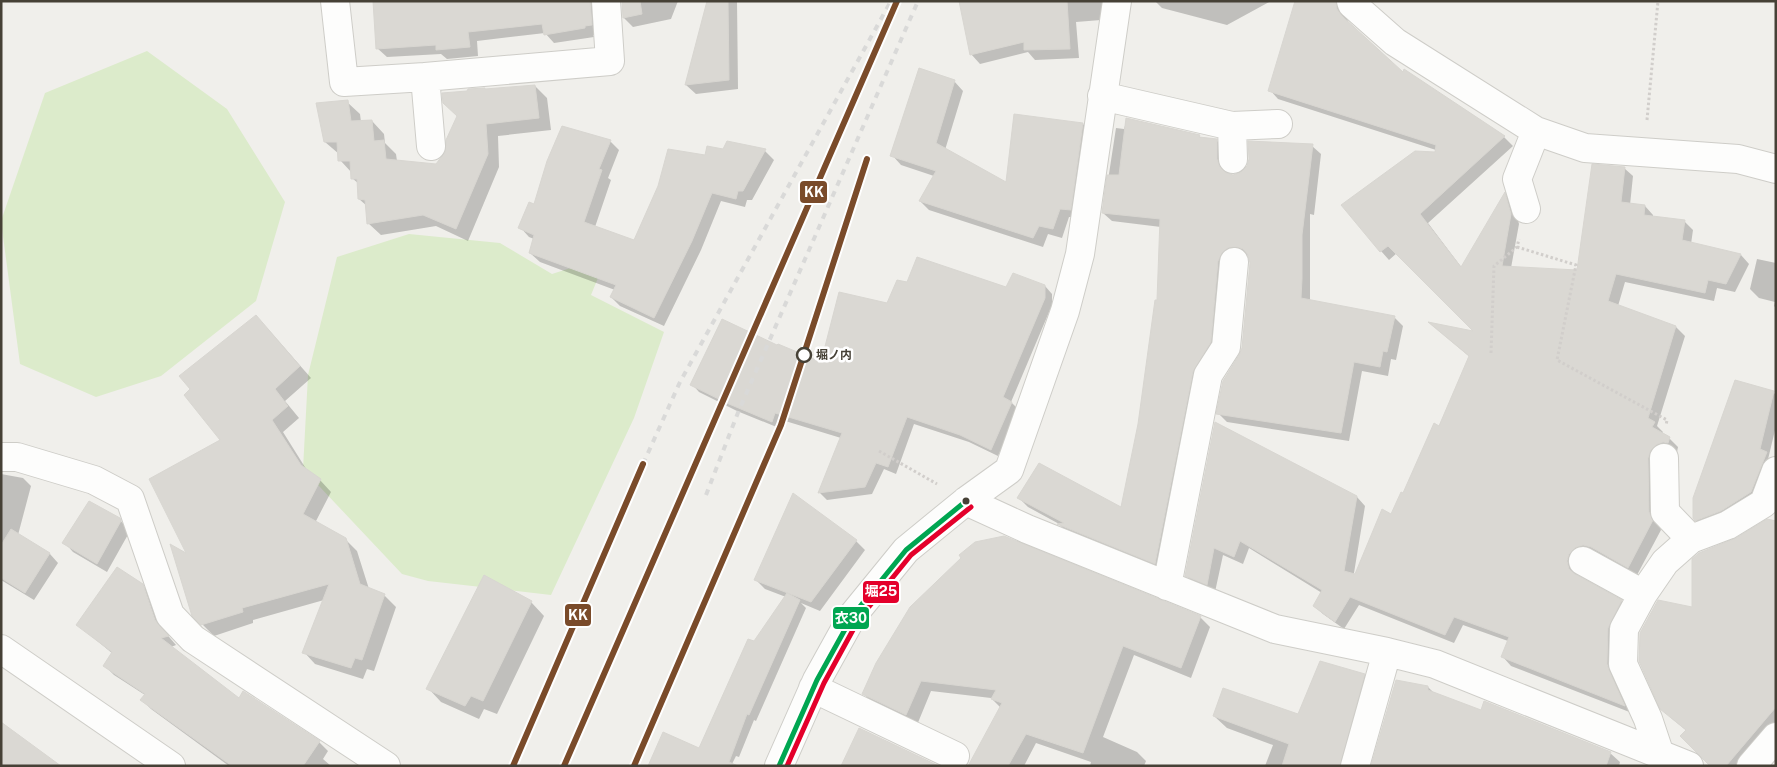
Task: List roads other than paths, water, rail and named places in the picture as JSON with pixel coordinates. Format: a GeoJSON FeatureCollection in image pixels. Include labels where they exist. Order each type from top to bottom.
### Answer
{"type":"FeatureCollection","features":[{"type":"Feature","properties":{"kind":"street"},"geometry":{"type":"LineString","coordinates":[[335,1],[344,82],[610,61],[606,1]]}},
{"type":"Feature","properties":{"kind":"street"},"geometry":{"type":"LineString","coordinates":[[779,766],[813,688],[854,616],[906,550],[966,501],[1008,470],[1064,311],[1080,254],[1117,1]]}},
{"type":"Feature","properties":{"kind":"street"},"geometry":{"type":"LineString","coordinates":[[1351,1],[1352,4],[1395,42],[1536,132],[1585,148],[1738,159],[1776,168]]}},
{"type":"Feature","properties":{"kind":"street"},"geometry":{"type":"LineString","coordinates":[[425,77],[431,146]]}},
{"type":"Feature","properties":{"kind":"street"},"geometry":{"type":"LineString","coordinates":[[1102,96],[1232,126],[1278,124]]}},
{"type":"Feature","properties":{"kind":"street"},"geometry":{"type":"LineString","coordinates":[[1232,126],[1233,159]]}},
{"type":"Feature","properties":{"kind":"street"},"geometry":{"type":"LineString","coordinates":[[1526,209],[1516,179],[1536,132]]}},
{"type":"Feature","properties":{"kind":"street"},"geometry":{"type":"LineString","coordinates":[[1167,586],[1208,375],[1226,347],[1234,262]]}},
{"type":"Feature","properties":{"kind":"street"},"geometry":{"type":"LineString","coordinates":[[1,457],[17,457],[94,480],[130,499],[170,615],[193,638],[386,766]]}},
{"type":"Feature","properties":{"kind":"street"},"geometry":{"type":"LineString","coordinates":[[1664,458],[1665,512],[1691,539]]}},
{"type":"Feature","properties":{"kind":"street"},"geometry":{"type":"LineString","coordinates":[[1660,755],[1648,719],[1623,664],[1624,630],[1643,594],[1665,562],[1691,539],[1728,526],[1770,504],[1776,471]]}},
{"type":"Feature","properties":{"kind":"street"},"geometry":{"type":"LineString","coordinates":[[966,501],[1027,529],[1275,629],[1435,664],[1689,766]]}},
{"type":"Feature","properties":{"kind":"street"},"geometry":{"type":"LineString","coordinates":[[1582,561],[1643,594]]}},
{"type":"Feature","properties":{"kind":"street"},"geometry":{"type":"LineString","coordinates":[[1,649],[168,765]]}},
{"type":"Feature","properties":{"kind":"street"},"geometry":{"type":"LineString","coordinates":[[1355,766],[1387,652]]}},
{"type":"Feature","properties":{"kind":"street"},"geometry":{"type":"LineString","coordinates":[[813,688],[955,756]]}},
{"type":"Feature","properties":{"kind":"street"},"geometry":{"type":"LineString","coordinates":[[1751,766],[1776,737]]}},
{"type":"Feature","properties":{"kind":"railway"},"geometry":{"type":"LineString","coordinates":[[643,464],[680,382],[891,1]]}},
{"type":"Feature","properties":{"kind":"railway"},"geometry":{"type":"LineString","coordinates":[[706,495],[739,410],[918,1]]}},
{"type":"Feature","properties":{"kind":"place","name":"堀ノ内"},"geometry":{"type":"Point","coordinates":[804,355]}}]}
